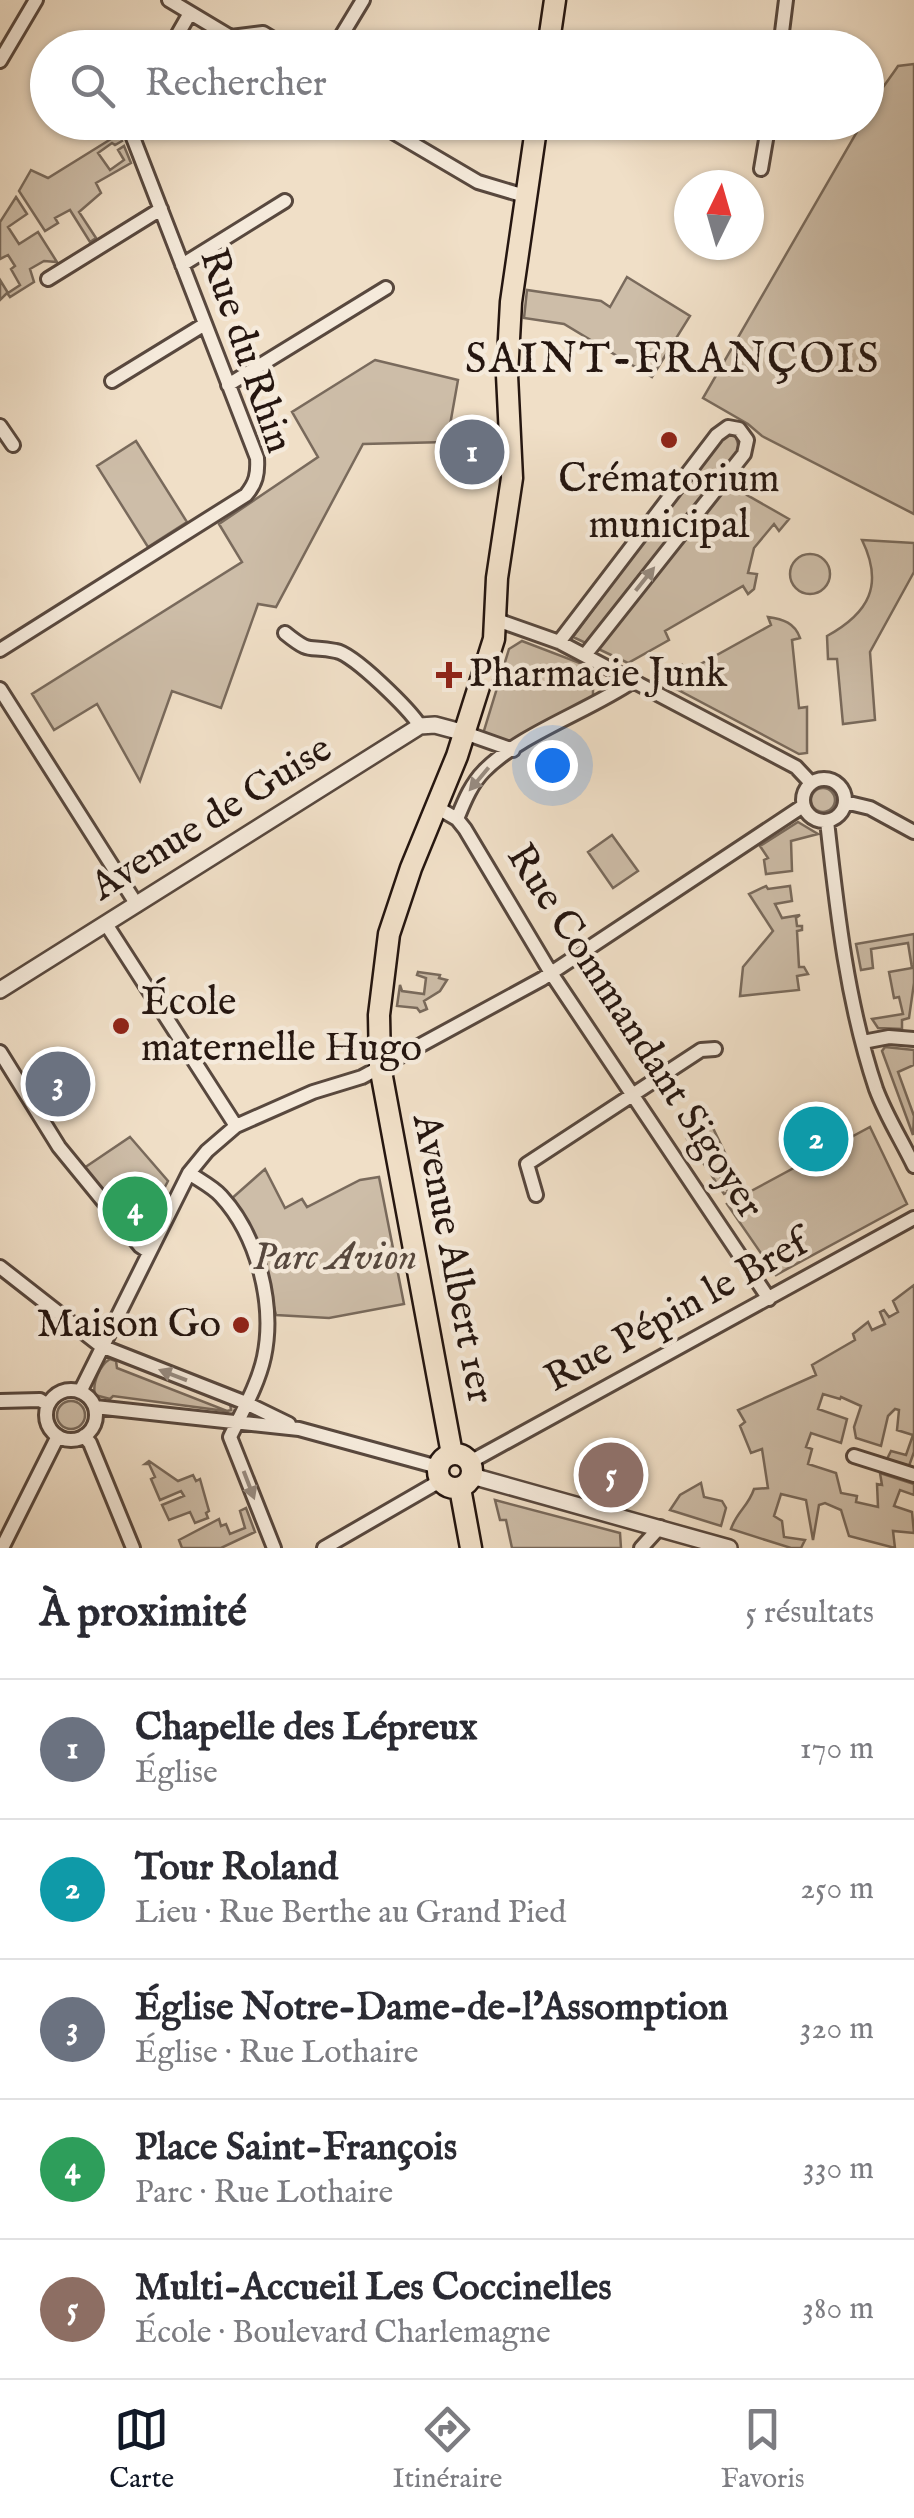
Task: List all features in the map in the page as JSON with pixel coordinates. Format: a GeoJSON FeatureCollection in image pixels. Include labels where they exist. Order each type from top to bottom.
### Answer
{"type":"FeatureCollection","features":[{"type":"Feature","properties":{"kind":"main road"},"geometry":{"type":"LineString","coordinates":[[551,30],[555,0]]}},
{"type":"Feature","properties":{"kind":"main road","name":"Avenue Albert 1er"},"geometry":{"type":"LineString","coordinates":[[471,1548],[380,1066],[378,1015],[386,946],[411,868],[465,733],[494,639],[496,578],[512,480],[510,329],[533,140]]}},
{"type":"Feature","properties":{"kind":"street"},"geometry":{"type":"LineString","coordinates":[[0,61],[36,0]]}},
{"type":"Feature","properties":{"kind":"street"},"geometry":{"type":"LineString","coordinates":[[169,0],[220,30]]}},
{"type":"Feature","properties":{"kind":"street"},"geometry":{"type":"LineString","coordinates":[[345,30],[363,0]]}},
{"type":"Feature","properties":{"kind":"street"},"geometry":{"type":"LineString","coordinates":[[782,30],[786,0]]}},
{"type":"Feature","properties":{"kind":"street"},"geometry":{"type":"LineString","coordinates":[[180,30],[190,12]]}},
{"type":"Feature","properties":{"kind":"street","name":"Rue du Rhin"},"geometry":{"type":"LineString","coordinates":[[0,650],[246,495],[254,485],[256,458],[135,140]]}},
{"type":"Feature","properties":{"kind":"street"},"geometry":{"type":"LineString","coordinates":[[761,169],[766,140]]}},
{"type":"Feature","properties":{"kind":"street"},"geometry":{"type":"LineString","coordinates":[[407,141],[478,182],[525,196]]}},
{"type":"Feature","properties":{"kind":"street"},"geometry":{"type":"LineString","coordinates":[[182,265],[285,201]]}},
{"type":"Feature","properties":{"kind":"street"},"geometry":{"type":"LineString","coordinates":[[48,278],[161,209]]}},
{"type":"Feature","properties":{"kind":"street"},"geometry":{"type":"LineString","coordinates":[[228,385],[386,288]]}},
{"type":"Feature","properties":{"kind":"street"},"geometry":{"type":"LineString","coordinates":[[112,382],[205,324]]}},
{"type":"Feature","properties":{"kind":"street"},"geometry":{"type":"LineString","coordinates":[[0,426],[14,445]]}},
{"type":"Feature","properties":{"kind":"street"},"geometry":{"type":"LineString","coordinates":[[558,642],[725,428],[735,427],[746,435],[748,446],[744,454],[584,655]]}},
{"type":"Feature","properties":{"kind":"street"},"geometry":{"type":"LineString","coordinates":[[494,619],[558,642],[633,680],[796,767],[812,783]]}},
{"type":"Feature","properties":{"kind":"street"},"geometry":{"type":"LineString","coordinates":[[285,633],[307,650],[340,650],[406,706],[420,726],[435,725],[513,750]]}},
{"type":"Feature","properties":{"kind":"street"},"geometry":{"type":"LineString","coordinates":[[458,819],[467,795],[484,770],[633,680]]}},
{"type":"Feature","properties":{"kind":"street"},"geometry":{"type":"LineString","coordinates":[[0,689],[137,905]]}},
{"type":"Feature","properties":{"kind":"street","name":"Avenue de Guise"},"geometry":{"type":"LineString","coordinates":[[0,990],[420,726]]}},
{"type":"Feature","properties":{"kind":"street"},"geometry":{"type":"LineString","coordinates":[[824,779],[843,790],[845,802],[840,815],[827,822],[810,817],[803,806],[804,794],[812,783],[824,779]]}},
{"type":"Feature","properties":{"kind":"street"},"geometry":{"type":"LineString","coordinates":[[845,802],[870,808],[914,832]]}},
{"type":"Feature","properties":{"kind":"street"},"geometry":{"type":"LineString","coordinates":[[80,1392],[189,1173],[236,1126],[313,1092],[362,1077],[551,974],[803,806]]}},
{"type":"Feature","properties":{"kind":"street","name":"Rue Commandant Sigoyer"},"geometry":{"type":"LineString","coordinates":[[438,808],[458,819],[551,974],[769,1299]]}},
{"type":"Feature","properties":{"kind":"street"},"geometry":{"type":"LineString","coordinates":[[827,822],[842,944],[863,1042],[877,1092],[914,1166]]}},
{"type":"Feature","properties":{"kind":"street"},"geometry":{"type":"LineString","coordinates":[[106,924],[236,1126]]}},
{"type":"Feature","properties":{"kind":"street"},"geometry":{"type":"LineString","coordinates":[[863,1042],[889,1037],[914,1039]]}},
{"type":"Feature","properties":{"kind":"street"},"geometry":{"type":"LineString","coordinates":[[536,1195],[527,1164],[701,1050],[715,1049]]}},
{"type":"Feature","properties":{"kind":"street"},"geometry":{"type":"LineString","coordinates":[[0,1052],[58,1147],[149,1252]]}},
{"type":"Feature","properties":{"kind":"street"},"geometry":{"type":"LineString","coordinates":[[189,1173],[220,1194],[244,1228],[262,1282],[268,1324],[263,1361],[230,1437],[274,1548]]}},
{"type":"Feature","properties":{"kind":"street","name":"Rue Pépin le Bref"},"geometry":{"type":"LineString","coordinates":[[324,1548],[914,1218]]}},
{"type":"Feature","properties":{"kind":"street"},"geometry":{"type":"LineString","coordinates":[[0,1266],[101,1346],[246,1403],[299,1429]]}},
{"type":"Feature","properties":{"kind":"street"},"geometry":{"type":"LineString","coordinates":[[95,1407],[95,1424],[84,1436],[66,1440],[48,1422],[48,1405],[62,1392],[80,1392],[95,1407],[299,1429],[729,1548]]}},
{"type":"Feature","properties":{"kind":"street"},"geometry":{"type":"LineString","coordinates":[[0,1401],[40,1400],[48,1405]]}},
{"type":"Feature","properties":{"kind":"street"},"geometry":{"type":"LineString","coordinates":[[2,1548],[58,1436]]}},
{"type":"Feature","properties":{"kind":"street"},"geometry":{"type":"LineString","coordinates":[[84,1436],[133,1548]]}},
{"type":"Feature","properties":{"kind":"street"},"geometry":{"type":"LineString","coordinates":[[854,1456],[914,1475]]}},
{"type":"Feature","properties":{"kind":"street"},"geometry":{"type":"LineString","coordinates":[[641,1548],[660,1526]]}},
{"type":"Feature","properties":{"kind":"green space"},"geometry":{"type":"Polygon","coordinates":[[[914,64],[914,514],[762,436],[703,398],[852,140],[884,140],[884,86],[898,66],[914,64]]]}},
{"type":"Feature","properties":{"kind":"green space"},"geometry":{"type":"Polygon","coordinates":[[[109,140],[122,141],[98,153],[110,170],[124,160],[118,150],[124,146],[131,163],[96,183],[101,193],[79,212],[96,238],[90,242],[70,210],[55,218],[58,223],[45,231],[19,191],[31,170],[48,178],[109,140]]]}},
{"type":"Feature","properties":{"kind":"green space"},"geometry":{"type":"Polygon","coordinates":[[[16,197],[27,214],[8,227],[19,244],[38,232],[57,262],[44,261],[30,269],[34,282],[0,300],[0,280],[8,293],[20,285],[8,255],[0,259],[0,222],[16,197]]]}},
{"type":"Feature","properties":{"kind":"green space"},"geometry":{"type":"Polygon","coordinates":[[[627,277],[690,316],[652,377],[564,324],[524,318],[527,290],[601,301],[610,307],[627,277]]]}},
{"type":"Feature","properties":{"kind":"green space"},"geometry":{"type":"Polygon","coordinates":[[[375,360],[458,380],[447,442],[363,444],[276,607],[258,604],[221,708],[172,691],[140,781],[97,704],[54,730],[32,694],[242,562],[219,524],[318,457],[292,412],[375,360]]]}},
{"type":"Feature","properties":{"kind":"green space"},"geometry":{"type":"Polygon","coordinates":[[[727,434],[736,437],[739,448],[719,479],[789,519],[779,531],[774,524],[754,548],[748,573],[757,574],[754,589],[748,594],[743,586],[665,631],[669,640],[628,663],[573,637],[719,438],[727,434]]]}},
{"type":"Feature","properties":{"kind":"green space"},"geometry":{"type":"Polygon","coordinates":[[[136,441],[187,522],[148,547],[97,466],[136,441]]]}},
{"type":"Feature","properties":{"kind":"green space"},"geometry":{"type":"Polygon","coordinates":[[[862,540],[914,543],[914,572],[870,652],[875,720],[843,724],[837,659],[828,659],[827,636],[853,618],[869,596],[872,571],[862,540]]]}},
{"type":"Feature","properties":{"kind":"green space"},"geometry":{"type":"Polygon","coordinates":[[[810,554],[824,560],[830,574],[824,588],[810,594],[796,588],[790,574],[796,560],[810,554]]]}},
{"type":"Feature","properties":{"kind":"green space"},"geometry":{"type":"Polygon","coordinates":[[[768,617],[788,623],[800,638],[792,640],[799,708],[807,707],[807,753],[799,754],[667,684],[668,672],[682,665],[686,672],[771,625],[768,617]]]}},
{"type":"Feature","properties":{"kind":"green space"},"geometry":{"type":"Polygon","coordinates":[[[522,641],[593,668],[593,698],[512,743],[483,734],[509,649],[522,641]]]}},
{"type":"Feature","properties":{"kind":"green space"},"geometry":{"type":"Polygon","coordinates":[[[823,788],[832,791],[832,809],[823,812],[814,809],[811,800],[814,791],[823,788]]]}},
{"type":"Feature","properties":{"kind":"green space"},"geometry":{"type":"Polygon","coordinates":[[[798,822],[818,834],[791,841],[792,871],[766,874],[764,860],[768,858],[760,846],[798,822]]]}},
{"type":"Feature","properties":{"kind":"green space"},"geometry":{"type":"Polygon","coordinates":[[[612,835],[638,871],[613,888],[588,852],[612,835]]]}},
{"type":"Feature","properties":{"kind":"green space"},"geometry":{"type":"Polygon","coordinates":[[[766,886],[790,886],[792,901],[775,904],[782,918],[800,915],[796,918],[797,926],[802,926],[797,931],[799,967],[804,967],[808,974],[797,976],[799,990],[740,996],[743,967],[773,931],[749,894],[766,886]]]}},
{"type":"Feature","properties":{"kind":"green space"},"geometry":{"type":"Polygon","coordinates":[[[914,934],[914,983],[909,1018],[902,1020],[902,1029],[878,1028],[872,1019],[903,1014],[899,997],[894,998],[889,972],[912,968],[908,943],[871,949],[873,968],[861,970],[856,944],[914,934]]]}},
{"type":"Feature","properties":{"kind":"green space"},"geometry":{"type":"Polygon","coordinates":[[[418,972],[447,980],[440,991],[424,1001],[427,1009],[420,1012],[417,1008],[397,1006],[400,985],[402,991],[424,994],[426,978],[418,972]]]}},
{"type":"Feature","properties":{"kind":"green space"},"geometry":{"type":"Polygon","coordinates":[[[885,1047],[914,1050],[914,1065],[898,1072],[914,1116],[913,1135],[882,1051],[885,1047]]]}},
{"type":"Feature","properties":{"kind":"green space"},"geometry":{"type":"Polygon","coordinates":[[[870,1127],[907,1204],[776,1275],[727,1204],[870,1127]]]}},
{"type":"Feature","properties":{"kind":"green space"},"geometry":{"type":"Polygon","coordinates":[[[713,1128],[726,1155],[713,1163],[728,1192],[724,1194],[687,1139],[713,1128]]]}},
{"type":"Feature","properties":{"kind":"green space"},"geometry":{"type":"Polygon","coordinates":[[[130,1137],[168,1181],[139,1237],[84,1168],[130,1137]]]}},
{"type":"Feature","properties":{"kind":"green space","name":"Parc Avion"},"geometry":{"type":"Polygon","coordinates":[[[265,1169],[285,1208],[302,1199],[307,1207],[360,1180],[379,1177],[404,1304],[329,1318],[276,1315],[259,1247],[230,1200],[265,1169]]]}},
{"type":"Feature","properties":{"kind":"green space"},"geometry":{"type":"Polygon","coordinates":[[[914,1285],[914,1452],[909,1466],[887,1459],[891,1451],[906,1455],[913,1435],[897,1430],[899,1410],[888,1416],[881,1446],[856,1438],[854,1427],[861,1406],[841,1397],[823,1394],[818,1409],[847,1419],[841,1443],[811,1433],[806,1447],[812,1449],[808,1464],[836,1473],[841,1493],[857,1496],[856,1502],[878,1507],[880,1473],[914,1484],[914,1495],[900,1490],[894,1506],[912,1512],[914,1533],[893,1531],[895,1548],[849,1536],[841,1510],[825,1503],[819,1505],[813,1540],[806,1500],[781,1494],[774,1516],[782,1521],[784,1537],[805,1540],[801,1548],[731,1529],[754,1489],[768,1488],[762,1449],[751,1453],[740,1426],[745,1422],[738,1410],[816,1375],[812,1365],[855,1340],[853,1334],[868,1322],[872,1330],[885,1324],[880,1312],[884,1310],[889,1317],[898,1312],[893,1301],[914,1285]]]}},
{"type":"Feature","properties":{"kind":"green space"},"geometry":{"type":"Polygon","coordinates":[[[110,1359],[116,1361],[117,1368],[227,1411],[231,1410],[230,1403],[236,1412],[230,1415],[225,1411],[95,1395],[98,1375],[110,1359]]]}},
{"type":"Feature","properties":{"kind":"green space"},"geometry":{"type":"Polygon","coordinates":[[[71,1401],[81,1405],[85,1415],[81,1425],[71,1429],[61,1425],[57,1415],[61,1405],[71,1401]]]}},
{"type":"Feature","properties":{"kind":"green space"},"geometry":{"type":"Polygon","coordinates":[[[149,1461],[178,1481],[193,1475],[196,1481],[200,1479],[208,1518],[195,1523],[190,1512],[169,1520],[162,1505],[184,1496],[181,1491],[160,1500],[151,1479],[155,1477],[149,1464],[145,1464],[149,1461]]]}},
{"type":"Feature","properties":{"kind":"green space"},"geometry":{"type":"Polygon","coordinates":[[[701,1483],[704,1497],[722,1501],[726,1508],[721,1526],[670,1510],[680,1495],[701,1483]]]}},
{"type":"Feature","properties":{"kind":"green space"},"geometry":{"type":"Polygon","coordinates":[[[495,1500],[620,1533],[621,1548],[512,1548],[506,1520],[500,1520],[495,1500]]]}},
{"type":"Feature","properties":{"kind":"green space"},"geometry":{"type":"Polygon","coordinates":[[[246,1508],[255,1532],[221,1548],[182,1548],[179,1540],[219,1519],[230,1534],[245,1528],[240,1511],[246,1508]]]}},
{"type":"Feature","properties":{"kind":"place","name":"Crématorium municipal"},"geometry":{"type":"Point","coordinates":[669,440]}},
{"type":"Feature","properties":{"kind":"place","name":"Chapelle des Lépreux"},"geometry":{"type":"Point","coordinates":[472,452]}},
{"type":"Feature","properties":{"kind":"place","name":"Pharmacie Junk"},"geometry":{"type":"Point","coordinates":[449,675]}},
{"type":"Feature","properties":{"kind":"place","name":"École maternelle Hugo"},"geometry":{"type":"Point","coordinates":[121,1026]}},
{"type":"Feature","properties":{"kind":"place","name":"Église Notre-Dame-de-l'Assomption"},"geometry":{"type":"Point","coordinates":[58,1084]}},
{"type":"Feature","properties":{"kind":"place","name":"Tour Roland"},"geometry":{"type":"Point","coordinates":[816,1139]}},
{"type":"Feature","properties":{"kind":"place","name":"Place Saint-François"},"geometry":{"type":"Point","coordinates":[135,1209]}},
{"type":"Feature","properties":{"kind":"place","name":"Maison Go"},"geometry":{"type":"Point","coordinates":[241,1325]}},
{"type":"Feature","properties":{"kind":"place","name":"Multi-Accueil Les Coccinelles"},"geometry":{"type":"Point","coordinates":[611,1475]}},
{"type":"Feature","properties":{"kind":"district","name":"SAINT-FRANÇOIS"},"geometry":{"type":"Point","coordinates":[673,360]}}]}
